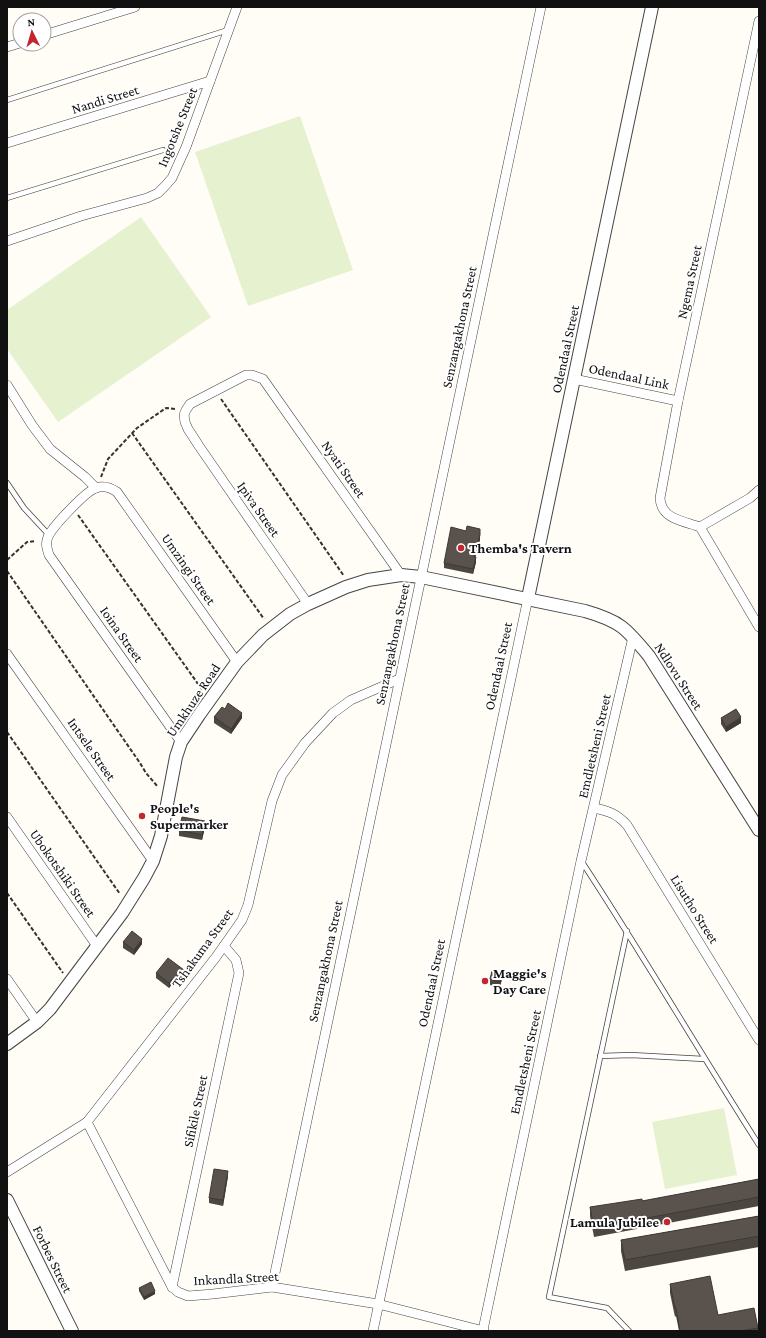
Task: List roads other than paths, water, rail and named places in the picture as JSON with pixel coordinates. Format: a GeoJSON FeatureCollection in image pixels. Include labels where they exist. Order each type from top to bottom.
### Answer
{"type":"FeatureCollection","features":[{"type":"Feature","properties":{"kind":"street"},"geometry":{"type":"LineString","coordinates":[[52,33],[135,7]]}},
{"type":"Feature","properties":{"kind":"street","name":"Ingotshe Street"},"geometry":{"type":"LineString","coordinates":[[7,241],[81,216],[147,198],[158,193],[165,186],[172,178],[210,81],[236,7]]}},
{"type":"Feature","properties":{"kind":"street","name":"Senzangakhona Street"},"geometry":{"type":"LineString","coordinates":[[272,1287],[541,7]]}},
{"type":"Feature","properties":{"kind":"street","name":"Odendaal Street"},"geometry":{"type":"LineString","coordinates":[[373,1331],[652,7]]}},
{"type":"Feature","properties":{"kind":"street","name":"Ngema Street"},"geometry":{"type":"LineString","coordinates":[[700,527],[674,518],[663,510],[660,504],[660,498],[678,401],[759,21]]}},
{"type":"Feature","properties":{"kind":"street","name":"Nandi Street"},"geometry":{"type":"LineString","coordinates":[[7,143],[210,81]]}},
{"type":"Feature","properties":{"kind":"street","name":"Nyati Street"},"geometry":{"type":"LineString","coordinates":[[188,429],[184,415],[190,404],[246,375],[252,375],[263,380],[401,575]]}},
{"type":"Feature","properties":{"kind":"street","name":"Odendaal Link"},"geometry":{"type":"LineString","coordinates":[[574,379],[678,401]]}},
{"type":"Feature","properties":{"kind":"street"},"geometry":{"type":"LineString","coordinates":[[7,385],[32,425],[50,449],[85,477],[96,488],[88,492],[48,537]]}},
{"type":"Feature","properties":{"kind":"street","name":"Ipiva Street"},"geometry":{"type":"LineString","coordinates":[[188,429],[308,604]]}},
{"type":"Feature","properties":{"kind":"street","name":"Umzingi Street"},"geometry":{"type":"LineString","coordinates":[[96,488],[111,488],[117,492],[237,662]]}},
{"type":"Feature","properties":{"kind":"street"},"geometry":{"type":"LineString","coordinates":[[759,490],[750,498],[700,527],[759,627]]}},
{"type":"Feature","properties":{"kind":"street","name":"Ioina Street"},"geometry":{"type":"LineString","coordinates":[[48,537],[47,547],[49,555],[181,742]]}},
{"type":"Feature","properties":{"kind":"street","name":"Umkhuze Road"},"geometry":{"type":"LineString","coordinates":[[7,1044],[37,1022],[50,1009],[128,904],[153,861],[161,836],[176,757],[181,742],[237,662],[250,647],[271,629],[290,614],[308,604],[350,586],[368,580],[401,575],[421,576],[528,598]]}},
{"type":"Feature","properties":{"kind":"street","name":"Ndlovu Street"},"geometry":{"type":"LineString","coordinates":[[528,598],[602,616],[619,624],[633,637],[659,671],[759,830]]}},
{"type":"Feature","properties":{"kind":"street","name":"Emdletsheni Street"},"geometry":{"type":"LineString","coordinates":[[484,1331],[581,861],[633,637]]}},
{"type":"Feature","properties":{"kind":"street","name":"Intsele Street"},"geometry":{"type":"LineString","coordinates":[[7,654],[153,861]]}},
{"type":"Feature","properties":{"kind":"street","name":"Tshakuma Street"},"geometry":{"type":"LineString","coordinates":[[7,1172],[86,1122],[224,946],[242,920],[248,905],[272,801],[282,775],[305,743],[344,703],[399,679]]}},
{"type":"Feature","properties":{"kind":"street","name":"Lisutho Street"},"geometry":{"type":"LineString","coordinates":[[594,808],[608,811],[628,825],[759,1040]]}},
{"type":"Feature","properties":{"kind":"street","name":"Ubokotshiki Street"},"geometry":{"type":"LineString","coordinates":[[7,817],[96,946]]}},
{"type":"Feature","properties":{"kind":"street","name":"Sifikile Street"},"geometry":{"type":"LineString","coordinates":[[172,1287],[239,973],[236,960],[224,946]]}},
{"type":"Feature","properties":{"kind":"street"},"geometry":{"type":"LineString","coordinates":[[7,979],[37,1022]]}},
{"type":"Feature","properties":{"kind":"street"},"geometry":{"type":"LineString","coordinates":[[86,1122],[172,1287]]}},
{"type":"Feature","properties":{"kind":"street","name":"Forbes Street"},"geometry":{"type":"LineString","coordinates":[[7,1200],[72,1331]]}},
{"type":"Feature","properties":{"kind":"street","name":"Inkandla Street"},"geometry":{"type":"LineString","coordinates":[[172,1287],[178,1292],[188,1296],[272,1287],[378,1304],[484,1331]]}},
{"type":"Feature","properties":{"kind":"lane"},"geometry":{"type":"LineString","coordinates":[[7,100],[228,30]]}},
{"type":"Feature","properties":{"kind":"lane"},"geometry":{"type":"LineString","coordinates":[[7,198],[162,150]]}},
{"type":"Feature","properties":{"kind":"lane"},"geometry":{"type":"LineString","coordinates":[[7,483],[24,508],[48,537]]}},
{"type":"Feature","properties":{"kind":"lane"},"geometry":{"type":"LineString","coordinates":[[581,861],[627,931],[704,1059],[759,1145]]}},
{"type":"Feature","properties":{"kind":"lane"},"geometry":{"type":"LineString","coordinates":[[627,931],[549,1297],[607,1308],[629,1331]]}},
{"type":"Feature","properties":{"kind":"lane"},"geometry":{"type":"LineString","coordinates":[[600,1056],[631,1055],[704,1059]]}},
{"type":"Feature","properties":{"kind":"place","name":"Themba's Tavern"},"geometry":{"type":"Point","coordinates":[461,548]}},
{"type":"Feature","properties":{"kind":"place","name":"People's Supermarker"},"geometry":{"type":"Point","coordinates":[142,816]}},
{"type":"Feature","properties":{"kind":"place","name":"Maggie's Day Care"},"geometry":{"type":"Point","coordinates":[485,981]}},
{"type":"Feature","properties":{"kind":"place","name":"Lamula Jubilee"},"geometry":{"type":"Point","coordinates":[667,1222]}}]}
